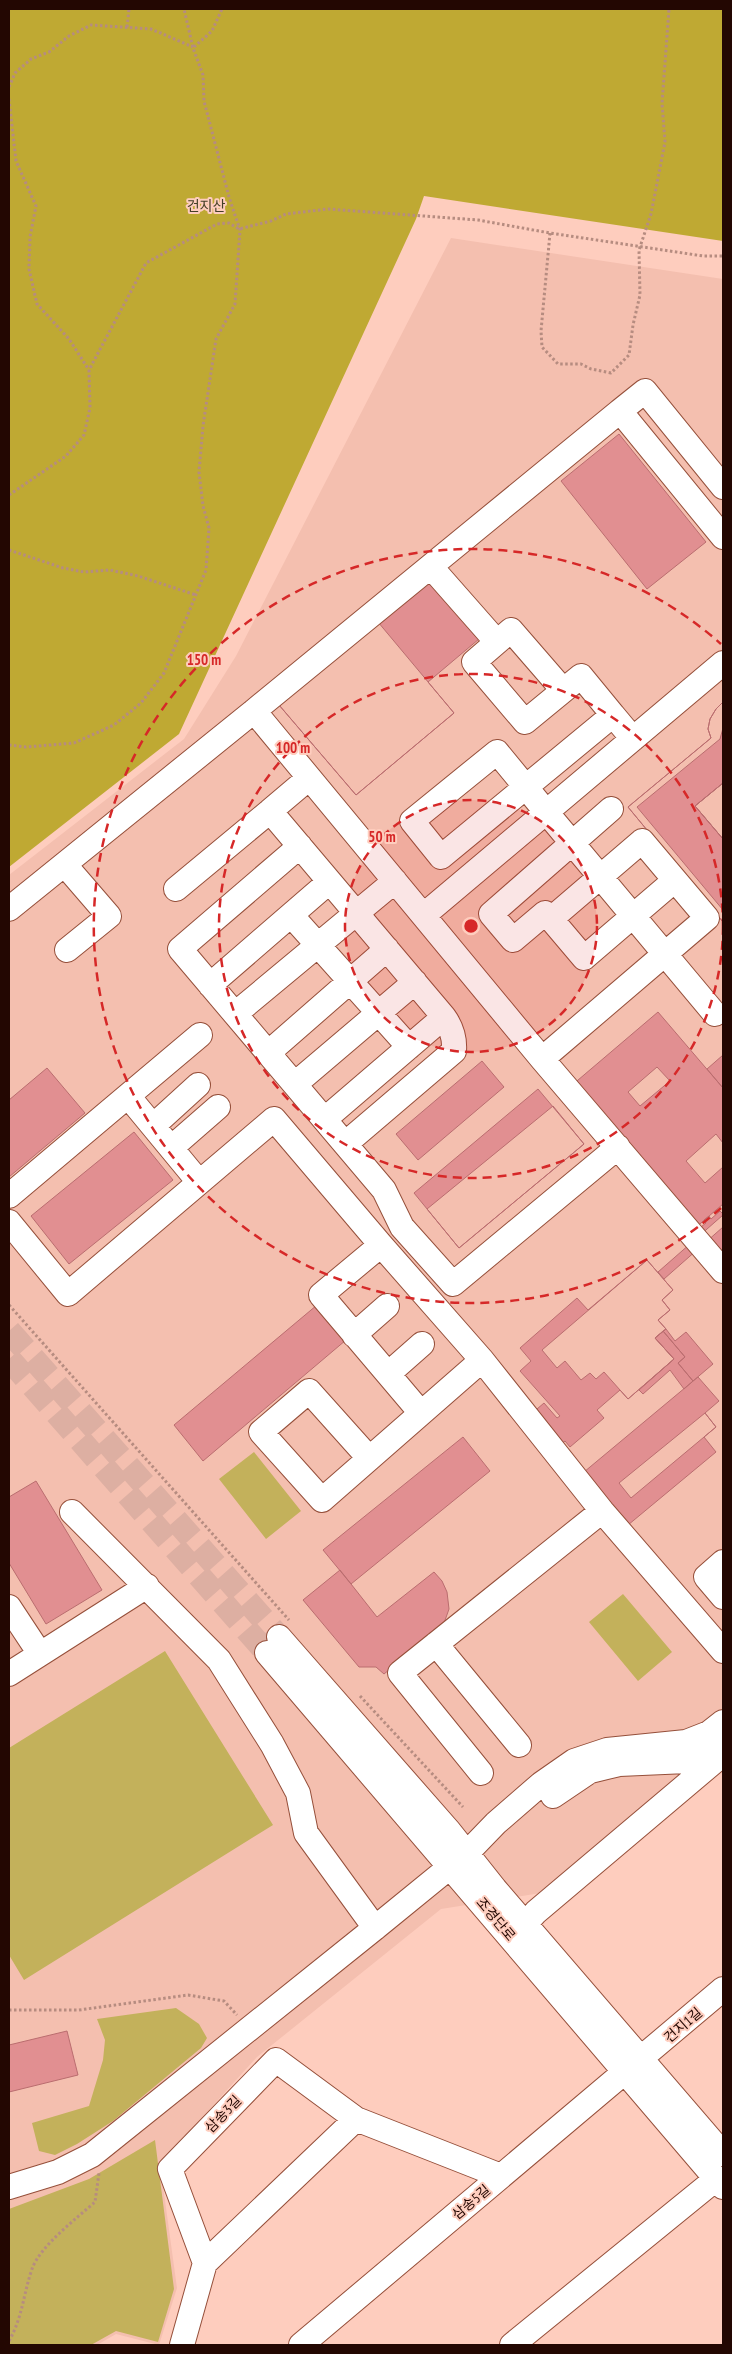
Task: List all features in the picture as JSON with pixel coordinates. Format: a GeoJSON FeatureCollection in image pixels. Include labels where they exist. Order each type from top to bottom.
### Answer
{"type":"FeatureCollection","features":[{"type":"Feature","properties":{"kind":"street"},"geometry":{"type":"LineString","coordinates":[[9,908],[65,865],[645,391],[723,487]]}},
{"type":"Feature","properties":{"kind":"street"},"geometry":{"type":"LineString","coordinates":[[620,411],[723,536]]}},
{"type":"Feature","properties":{"kind":"street"},"geometry":{"type":"LineString","coordinates":[[431,566],[497,642]]}},
{"type":"Feature","properties":{"kind":"street"},"geometry":{"type":"LineString","coordinates":[[562,690],[511,630],[474,662],[525,722],[581,676],[633,739]]}},
{"type":"Feature","properties":{"kind":"street"},"geometry":{"type":"LineString","coordinates":[[424,916],[723,663]]}},
{"type":"Feature","properties":{"kind":"street"},"geometry":{"type":"LineString","coordinates":[[254,711],[542,1059],[723,1271]]}},
{"type":"Feature","properties":{"kind":"street"},"geometry":{"type":"LineString","coordinates":[[613,715],[526,787],[441,856],[412,821],[497,752],[526,787],[547,813],[600,877],[715,1014]]}},
{"type":"Feature","properties":{"kind":"street"},"geometry":{"type":"LineString","coordinates":[[176,889],[309,778]]}},
{"type":"Feature","properties":{"kind":"street"},"geometry":{"type":"LineString","coordinates":[[612,810],[491,914],[514,940],[545,913],[584,958],[675,880]]}},
{"type":"Feature","properties":{"kind":"street"},"geometry":{"type":"LineString","coordinates":[[270,811],[444,1017],[451,1027],[455,1040],[454,1051],[345,1144]]}},
{"type":"Feature","properties":{"kind":"street"},"geometry":{"type":"LineString","coordinates":[[542,1059],[707,918],[642,842],[551,919]]}},
{"type":"Feature","properties":{"kind":"street"},"geometry":{"type":"LineString","coordinates":[[300,846],[180,949],[384,1190],[402,1227],[452,1284],[618,1147]]}},
{"type":"Feature","properties":{"kind":"street"},"geometry":{"type":"LineString","coordinates":[[65,865],[109,916],[67,950]]}},
{"type":"Feature","properties":{"kind":"street"},"geometry":{"type":"LineString","coordinates":[[235,1014],[395,881]]}},
{"type":"Feature","properties":{"kind":"street"},"geometry":{"type":"LineString","coordinates":[[210,985],[329,882]]}},
{"type":"Feature","properties":{"kind":"street"},"geometry":{"type":"LineString","coordinates":[[291,915],[409,1048]]}},
{"type":"Feature","properties":{"kind":"street"},"geometry":{"type":"LineString","coordinates":[[268,1053],[387,949]]}},
{"type":"Feature","properties":{"kind":"street"},"geometry":{"type":"LineString","coordinates":[[295,1084],[415,982]]}},
{"type":"Feature","properties":{"kind":"street"},"geometry":{"type":"LineString","coordinates":[[324,1120],[444,1017]]}},
{"type":"Feature","properties":{"kind":"street"},"geometry":{"type":"LineString","coordinates":[[9,1196],[200,1035]]}},
{"type":"Feature","properties":{"kind":"street"},"geometry":{"type":"LineString","coordinates":[[153,1126],[198,1085]]}},
{"type":"Feature","properties":{"kind":"street"},"geometry":{"type":"LineString","coordinates":[[128,1096],[199,1182]]}},
{"type":"Feature","properties":{"kind":"street"},"geometry":{"type":"LineString","coordinates":[[171,1148],[218,1107]]}},
{"type":"Feature","properties":{"kind":"street"},"geometry":{"type":"LineString","coordinates":[[9,1222],[68,1294],[274,1119],[381,1246],[482,1360],[602,1511],[723,1650]]}},
{"type":"Feature","properties":{"kind":"street"},"geometry":{"type":"LineString","coordinates":[[381,1246],[321,1295],[421,1413]]}},
{"type":"Feature","properties":{"kind":"street"},"geometry":{"type":"LineString","coordinates":[[354,1335],[387,1306]]}},
{"type":"Feature","properties":{"kind":"street"},"geometry":{"type":"LineString","coordinates":[[388,1374],[422,1344]]}},
{"type":"Feature","properties":{"kind":"street"},"geometry":{"type":"LineString","coordinates":[[369,1458],[308,1390],[261,1432],[322,1500],[482,1360]]}},
{"type":"Feature","properties":{"kind":"street"},"geometry":{"type":"LineString","coordinates":[[481,1773],[400,1673],[602,1511]]}},
{"type":"Feature","properties":{"kind":"street"},"geometry":{"type":"LineString","coordinates":[[72,1512],[219,1660],[272,1744],[298,1793],[306,1833],[375,1928]]}},
{"type":"Feature","properties":{"kind":"street"},"geometry":{"type":"LineString","coordinates":[[723,1562],[706,1577],[723,1597]]}},
{"type":"Feature","properties":{"kind":"street"},"geometry":{"type":"LineString","coordinates":[[9,1674],[147,1586]]}},
{"type":"Feature","properties":{"kind":"street"},"geometry":{"type":"LineString","coordinates":[[9,1607],[40,1654]]}},
{"type":"Feature","properties":{"kind":"street","name":"조경단로"},"geometry":{"type":"LineString","coordinates":[[280,1638],[459,1860],[634,2066],[723,2154]]}},
{"type":"Feature","properties":{"kind":"street"},"geometry":{"type":"LineString","coordinates":[[436,1644],[520,1745]]}},
{"type":"Feature","properties":{"kind":"street"},"geometry":{"type":"LineString","coordinates":[[9,2187],[58,2172],[92,2155],[459,1860],[496,1823],[541,1784],[574,1761],[607,1750],[686,1742],[709,1733],[723,1722]]}},
{"type":"Feature","properties":{"kind":"street"},"geometry":{"type":"LineString","coordinates":[[459,1860],[507,1835],[564,1787],[590,1771],[619,1764],[687,1761],[723,1748]]}},
{"type":"Feature","properties":{"kind":"street"},"geometry":{"type":"LineString","coordinates":[[526,1924],[536,1912],[723,1754]]}},
{"type":"Feature","properties":{"kind":"street","name":"조경단로"},"geometry":{"type":"LineString","coordinates":[[459,1860],[526,1924],[716,2173]]}},
{"type":"Feature","properties":{"kind":"street","name":"건지1길"},"geometry":{"type":"LineString","coordinates":[[634,2066],[723,1989]]}},
{"type":"Feature","properties":{"kind":"street","name":"삼송3길"},"geometry":{"type":"LineString","coordinates":[[205,2263],[170,2169],[276,2060],[356,2119],[501,2176]]}},
{"type":"Feature","properties":{"kind":"street","name":"삼송5길"},"geometry":{"type":"LineString","coordinates":[[301,2345],[634,2066]]}},
{"type":"Feature","properties":{"kind":"street"},"geometry":{"type":"LineString","coordinates":[[182,2345],[205,2263],[356,2119]]}},
{"type":"Feature","properties":{"kind":"street"},"geometry":{"type":"LineString","coordinates":[[512,2345],[716,2173]]}},
{"type":"Feature","properties":{"kind":"path"},"geometry":{"type":"LineString","coordinates":[[127,27],[129,9]]}},
{"type":"Feature","properties":{"kind":"path"},"geometry":{"type":"LineString","coordinates":[[9,745],[26,748],[74,743],[114,725],[141,703],[164,673],[206,570],[209,528],[202,506],[199,472],[203,426],[216,339],[235,304],[239,229],[204,101],[203,75],[184,9]]}},
{"type":"Feature","properties":{"kind":"path"},"geometry":{"type":"LineString","coordinates":[[194,48],[212,31],[222,9]]}},
{"type":"Feature","properties":{"kind":"path"},"geometry":{"type":"LineString","coordinates":[[550,233],[541,331],[542,347],[558,364],[581,364],[591,369],[611,373],[630,355],[633,325],[640,294],[640,246],[651,214],[665,142],[662,103],[669,9]]}},
{"type":"Feature","properties":{"kind":"path"},"geometry":{"type":"LineString","coordinates":[[9,87],[15,73],[31,59],[49,52],[69,36],[91,26],[150,29],[172,36],[194,48]]}},
{"type":"Feature","properties":{"kind":"path"},"geometry":{"type":"LineString","coordinates":[[9,100],[16,161],[36,206],[30,237],[28,269],[37,304],[69,340],[89,370]]}},
{"type":"Feature","properties":{"kind":"path"},"geometry":{"type":"LineString","coordinates":[[9,495],[66,456],[84,435],[90,408],[89,370],[146,263],[217,224],[229,223],[239,229],[271,222],[286,214],[328,208],[478,220],[703,256],[723,256]]}},
{"type":"Feature","properties":{"kind":"path"},"geometry":{"type":"LineString","coordinates":[[9,550],[63,568],[84,572],[110,570],[138,576],[196,595]]}},
{"type":"Feature","properties":{"kind":"path"},"geometry":{"type":"LineString","coordinates":[[9,1305],[280,1638]]}},
{"type":"Feature","properties":{"kind":"path"},"geometry":{"type":"LineString","coordinates":[[355,1691],[463,1807]]}},
{"type":"Feature","properties":{"kind":"path"},"geometry":{"type":"LineString","coordinates":[[9,2010],[79,2010],[188,1994],[224,2001],[241,2019]]}},
{"type":"Feature","properties":{"kind":"path"},"geometry":{"type":"LineString","coordinates":[[9,2342],[19,2324],[32,2267],[58,2234],[95,2202],[99,2170]]}},
{"type":"Feature","properties":{"kind":"shaded area"},"geometry":{"type":"Polygon","coordinates":[[[451,238],[723,279],[723,1743],[547,1892],[441,1909],[257,2057],[160,2164],[177,2288],[159,2345],[116,2334],[97,2345],[9,2345],[9,875],[184,739],[236,656],[451,238]]]}},
{"type":"Feature","properties":{"kind":"shaded area"},"geometry":{"type":"Polygon","coordinates":[[[254,1452],[301,1511],[266,1539],[219,1479],[254,1452]]]}},
{"type":"Feature","properties":{"kind":"shaded area"},"geometry":{"type":"Polygon","coordinates":[[[623,1594],[672,1652],[638,1681],[589,1622],[623,1594]]]}},
{"type":"Feature","properties":{"kind":"shaded area"},"geometry":{"type":"Polygon","coordinates":[[[165,1651],[273,1825],[24,1980],[9,1955],[9,1748],[165,1651]]]}},
{"type":"Feature","properties":{"kind":"shaded area"},"geometry":{"type":"Polygon","coordinates":[[[176,2008],[199,2024],[207,2038],[201,2048],[113,2121],[77,2144],[55,2155],[39,2151],[32,2123],[89,2106],[103,2060],[105,2040],[97,2019],[176,2008]]]}},
{"type":"Feature","properties":{"kind":"shaded area"},"geometry":{"type":"Polygon","coordinates":[[[155,2140],[174,2289],[158,2342],[116,2331],[91,2345],[9,2345],[9,2209],[89,2179],[155,2140]]]}},
{"type":"Feature","properties":{"kind":"green space","name":"건지산"},"geometry":{"type":"Polygon","coordinates":[[[9,9],[723,9],[723,241],[424,196],[416,219],[179,734],[9,867],[9,9]]]}},
{"type":"Feature","properties":{"kind":"building"},"geometry":{"type":"Polygon","coordinates":[[[619,434],[706,542],[647,589],[561,481],[619,434]]]}},
{"type":"Feature","properties":{"kind":"building"},"geometry":{"type":"Polygon","coordinates":[[[428,580],[479,639],[428,682],[454,713],[356,795],[279,705],[428,580]]]}},
{"type":"Feature","properties":{"kind":"building"},"geometry":{"type":"Polygon","coordinates":[[[378,622],[454,713],[356,795],[279,705],[378,622]]]}},
{"type":"Feature","properties":{"kind":"building"},"geometry":{"type":"Polygon","coordinates":[[[723,702],[723,922],[628,807],[711,738],[708,729],[710,719],[723,702]]]}},
{"type":"Feature","properties":{"kind":"building"},"geometry":{"type":"Polygon","coordinates":[[[723,702],[723,783],[695,806],[723,839],[723,922],[628,807],[711,738],[708,729],[710,719],[723,702]]]}},
{"type":"Feature","properties":{"kind":"building"},"geometry":{"type":"Polygon","coordinates":[[[723,728],[723,783],[695,806],[723,839],[723,910],[637,807],[720,739],[723,728]]]}},
{"type":"Feature","properties":{"kind":"building"},"geometry":{"type":"Polygon","coordinates":[[[723,783],[723,839],[695,806],[723,783]]]}},
{"type":"Feature","properties":{"kind":"building"},"geometry":{"type":"Polygon","coordinates":[[[658,1012],[723,1088],[723,1143],[716,1134],[686,1161],[705,1183],[723,1167],[723,1204],[694,1229],[571,1086],[658,1012]],[[657,1067],[628,1092],[640,1106],[670,1081],[657,1067]]]}},
{"type":"Feature","properties":{"kind":"building"},"geometry":{"type":"Polygon","coordinates":[[[723,1055],[723,1088],[707,1069],[723,1055]]]}},
{"type":"Feature","properties":{"kind":"building"},"geometry":{"type":"Polygon","coordinates":[[[482,1061],[504,1087],[418,1160],[396,1134],[482,1061]]]}},
{"type":"Feature","properties":{"kind":"building"},"geometry":{"type":"Polygon","coordinates":[[[47,1068],[85,1113],[9,1177],[9,1100],[47,1068]]]}},
{"type":"Feature","properties":{"kind":"building"},"geometry":{"type":"Polygon","coordinates":[[[538,1089],[584,1144],[459,1248],[414,1193],[538,1089]]]}},
{"type":"Feature","properties":{"kind":"building"},"geometry":{"type":"Polygon","coordinates":[[[553,1106],[584,1144],[459,1248],[427,1209],[553,1106]]]}},
{"type":"Feature","properties":{"kind":"building"},"geometry":{"type":"Polygon","coordinates":[[[134,1132],[173,1180],[69,1264],[31,1216],[134,1132]]]}},
{"type":"Feature","properties":{"kind":"building"},"geometry":{"type":"Polygon","coordinates":[[[720,1211],[723,1214],[723,1259],[696,1231],[706,1223],[704,1220],[709,1216],[711,1219],[720,1211]]]}},
{"type":"Feature","properties":{"kind":"building"},"geometry":{"type":"Polygon","coordinates":[[[723,1215],[723,1227],[664,1279],[658,1272],[723,1215]]]}},
{"type":"Feature","properties":{"kind":"building"},"geometry":{"type":"Polygon","coordinates":[[[647,1260],[673,1290],[662,1300],[670,1310],[658,1320],[666,1329],[655,1338],[674,1359],[628,1399],[620,1390],[597,1410],[604,1418],[570,1447],[565,1441],[558,1447],[530,1415],[544,1403],[557,1418],[560,1416],[520,1371],[531,1361],[520,1348],[577,1298],[588,1310],[647,1260]]]}},
{"type":"Feature","properties":{"kind":"building"},"geometry":{"type":"Polygon","coordinates":[[[647,1260],[673,1290],[662,1300],[670,1310],[658,1320],[666,1329],[655,1338],[674,1359],[628,1399],[604,1372],[596,1379],[590,1373],[581,1380],[565,1361],[557,1368],[542,1350],[647,1260]]]}},
{"type":"Feature","properties":{"kind":"building"},"geometry":{"type":"Polygon","coordinates":[[[317,1305],[346,1340],[203,1461],[174,1425],[317,1305]]]}},
{"type":"Feature","properties":{"kind":"building"},"geometry":{"type":"Polygon","coordinates":[[[666,1329],[675,1341],[686,1332],[713,1364],[693,1381],[678,1363],[685,1357],[663,1331],[666,1329]]]}},
{"type":"Feature","properties":{"kind":"building"},"geometry":{"type":"Polygon","coordinates":[[[663,1331],[685,1357],[678,1363],[693,1381],[684,1389],[670,1370],[643,1394],[639,1390],[674,1359],[655,1338],[663,1331]]]}},
{"type":"Feature","properties":{"kind":"building"},"geometry":{"type":"Polygon","coordinates":[[[698,1377],[719,1401],[705,1413],[716,1427],[704,1437],[716,1452],[622,1530],[578,1477],[698,1377]]]}},
{"type":"Feature","properties":{"kind":"building"},"geometry":{"type":"Polygon","coordinates":[[[705,1413],[716,1427],[631,1498],[619,1483],[705,1413]]]}},
{"type":"Feature","properties":{"kind":"building"},"geometry":{"type":"Polygon","coordinates":[[[463,1437],[490,1471],[351,1584],[323,1550],[463,1437]]]}},
{"type":"Feature","properties":{"kind":"building"},"geometry":{"type":"Polygon","coordinates":[[[36,1481],[102,1590],[46,1624],[9,1563],[9,1497],[36,1481]]]}},
{"type":"Feature","properties":{"kind":"building"},"geometry":{"type":"Polygon","coordinates":[[[340,1570],[377,1617],[434,1572],[442,1581],[447,1592],[449,1609],[443,1626],[384,1674],[376,1667],[359,1667],[303,1600],[340,1570]]]}},
{"type":"Feature","properties":{"kind":"building"},"geometry":{"type":"Polygon","coordinates":[[[67,2031],[78,2075],[9,2092],[9,2045],[67,2031]]]}},
{"type":"Feature","properties":{"kind":"tunnel"},"geometry":{"type":"LineString","coordinates":[[9,1331],[279,1637]]}},
{"type":"Feature","properties":{"kind":"tunnel"},"geometry":{"type":"LineString","coordinates":[[9,1359],[267,1653]]}}]}
